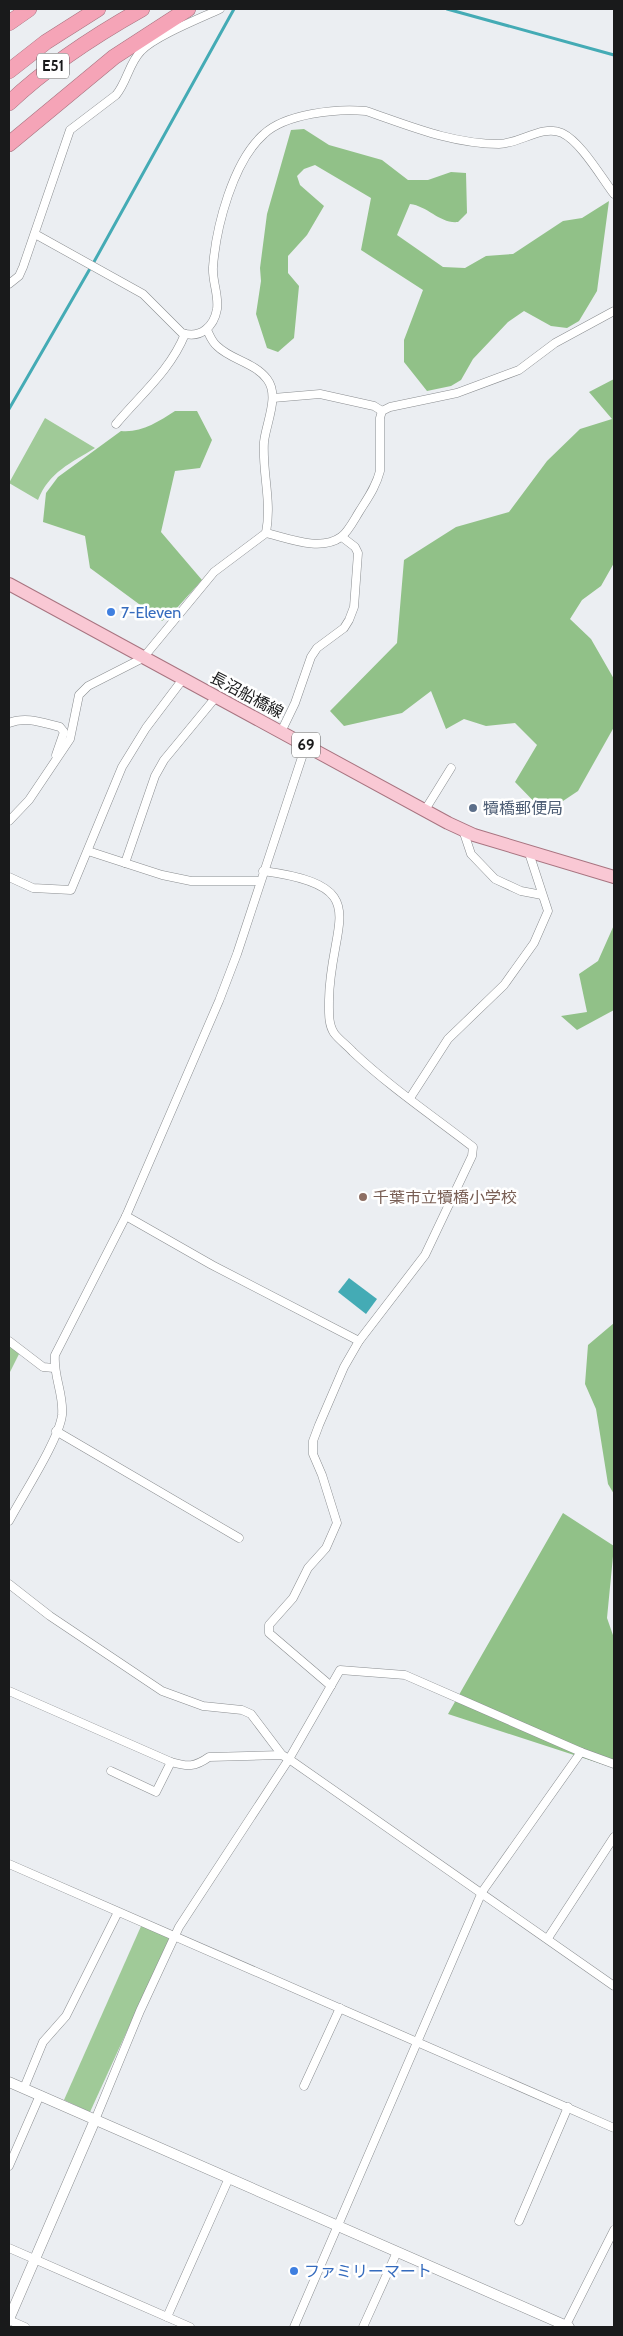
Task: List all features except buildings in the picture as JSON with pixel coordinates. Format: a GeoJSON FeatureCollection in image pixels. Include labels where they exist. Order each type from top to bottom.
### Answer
{"type":"FeatureCollection","features":[{"type":"Feature","properties":{"kind":"highway","name":"E51"},"geometry":{"type":"LineString","coordinates":[[9,71],[46,42],[98,9]]}},
{"type":"Feature","properties":{"kind":"highway","name":"E51"},"geometry":{"type":"LineString","coordinates":[[9,103],[59,61],[100,33],[142,9]]}},
{"type":"Feature","properties":{"kind":"highway"},"geometry":{"type":"LineString","coordinates":[[9,144],[114,57],[188,9]]}},
{"type":"Feature","properties":{"kind":"main road","name":"長沼船橋線"},"geometry":{"type":"LineString","coordinates":[[9,584],[463,830],[529,853],[613,876]]}},
{"type":"Feature","properties":{"kind":"street"},"geometry":{"type":"LineString","coordinates":[[9,284],[19,276],[23,267],[70,130],[116,95],[122,88],[141,51],[177,29],[220,9]]}},
{"type":"Feature","properties":{"kind":"street"},"geometry":{"type":"LineString","coordinates":[[35,234],[143,294],[185,334],[198,334],[207,330],[217,310],[213,268],[219,229],[225,204],[245,158],[263,135],[272,128],[299,116],[355,110],[366,111],[446,138],[488,144],[502,144],[541,133],[560,132],[573,141],[614,194]]}},
{"type":"Feature","properties":{"kind":"street"},"geometry":{"type":"LineString","coordinates":[[266,533],[313,544],[325,544],[342,536],[378,479],[380,418],[382,411],[390,407],[456,394],[519,370],[554,343],[589,327],[614,312]]}},
{"type":"Feature","properties":{"kind":"street"},"geometry":{"type":"LineString","coordinates":[[9,821],[29,800],[70,739],[79,695],[88,686],[143,658],[214,572],[266,533],[269,512],[264,441],[273,398],[269,381],[246,361],[218,348],[207,330]]}},
{"type":"Feature","properties":{"kind":"street"},"geometry":{"type":"LineString","coordinates":[[116,424],[160,377],[179,348],[185,334]]}},
{"type":"Feature","properties":{"kind":"street"},"geometry":{"type":"LineString","coordinates":[[273,398],[320,394],[374,406],[382,411]]}},
{"type":"Feature","properties":{"kind":"street"},"geometry":{"type":"LineString","coordinates":[[281,732],[295,703],[311,658],[325,641],[344,628],[354,607],[358,553],[355,546],[342,536]]}},
{"type":"Feature","properties":{"kind":"street"},"geometry":{"type":"LineString","coordinates":[[9,877],[33,888],[71,890],[122,767],[146,728],[183,679]]}},
{"type":"Feature","properties":{"kind":"street"},"geometry":{"type":"LineString","coordinates":[[125,863],[156,776],[164,760],[216,697]]}},
{"type":"Feature","properties":{"kind":"street"},"geometry":{"type":"LineString","coordinates":[[9,723],[18,719],[26,719],[60,727],[64,732],[52,765]]}},
{"type":"Feature","properties":{"kind":"street"},"geometry":{"type":"LineString","coordinates":[[9,1521],[62,1417],[62,1399],[54,1368],[55,1355],[126,1216],[219,1001],[237,954],[306,745]]}},
{"type":"Feature","properties":{"kind":"street"},"geometry":{"type":"LineString","coordinates":[[425,810],[451,768]]}},
{"type":"Feature","properties":{"kind":"street"},"geometry":{"type":"LineString","coordinates":[[463,830],[471,854],[495,879],[521,891],[542,895]]}},
{"type":"Feature","properties":{"kind":"street"},"geometry":{"type":"LineString","coordinates":[[88,851],[162,875],[192,881],[260,881]]}},
{"type":"Feature","properties":{"kind":"street"},"geometry":{"type":"LineString","coordinates":[[410,1098],[448,1039],[504,985],[534,943],[548,911],[529,853]]}},
{"type":"Feature","properties":{"kind":"street"},"geometry":{"type":"LineString","coordinates":[[264,871],[313,881],[328,889],[336,900],[340,923],[329,995],[328,1018],[334,1033],[366,1064],[473,1146],[472,1156],[425,1254],[359,1341],[344,1367],[313,1441],[313,1454],[322,1475],[337,1523],[326,1548],[308,1568],[293,1598],[269,1625],[269,1633],[331,1686]]}},
{"type":"Feature","properties":{"kind":"street"},"geometry":{"type":"LineString","coordinates":[[126,1216],[212,1265],[359,1341]]}},
{"type":"Feature","properties":{"kind":"street"},"geometry":{"type":"LineString","coordinates":[[9,1341],[42,1367],[54,1368]]}},
{"type":"Feature","properties":{"kind":"street"},"geometry":{"type":"LineString","coordinates":[[56,1431],[238,1538]]}},
{"type":"Feature","properties":{"kind":"street"},"geometry":{"type":"LineString","coordinates":[[9,1584],[50,1616],[162,1691],[203,1706],[242,1710],[251,1714],[285,1757],[482,1892],[614,1986]]}},
{"type":"Feature","properties":{"kind":"street"},"geometry":{"type":"LineString","coordinates":[[25,2327],[9,2320],[140,2011],[175,1936],[340,1670],[405,1675],[581,1752],[614,1764]]}},
{"type":"Feature","properties":{"kind":"street"},"geometry":{"type":"LineString","coordinates":[[9,1691],[171,1762],[193,1766],[209,1757],[285,1757]]}},
{"type":"Feature","properties":{"kind":"street"},"geometry":{"type":"LineString","coordinates":[[294,2327],[482,1892],[581,1752]]}},
{"type":"Feature","properties":{"kind":"street"},"geometry":{"type":"LineString","coordinates":[[111,1771],[156,1792],[171,1762]]}},
{"type":"Feature","properties":{"kind":"street"},"geometry":{"type":"LineString","coordinates":[[548,1938],[614,1838]]}},
{"type":"Feature","properties":{"kind":"street"},"geometry":{"type":"LineString","coordinates":[[9,1864],[614,2128]]}},
{"type":"Feature","properties":{"kind":"street"},"geometry":{"type":"LineString","coordinates":[[24,2088],[43,2042],[66,2016],[118,1912]]}},
{"type":"Feature","properties":{"kind":"street"},"geometry":{"type":"LineString","coordinates":[[304,2086],[340,2008]]}},
{"type":"Feature","properties":{"kind":"street"},"geometry":{"type":"LineString","coordinates":[[9,2082],[567,2327],[614,2230]]}},
{"type":"Feature","properties":{"kind":"street"},"geometry":{"type":"LineString","coordinates":[[9,2166],[40,2095]]}},
{"type":"Feature","properties":{"kind":"street"},"geometry":{"type":"LineString","coordinates":[[519,2221],[568,2107]]}},
{"type":"Feature","properties":{"kind":"street"},"geometry":{"type":"LineString","coordinates":[[167,2317],[229,2178]]}},
{"type":"Feature","properties":{"kind":"street"},"geometry":{"type":"LineString","coordinates":[[9,2248],[190,2327]]}},
{"type":"Feature","properties":{"kind":"street"},"geometry":{"type":"LineString","coordinates":[[363,2327],[397,2252]]}},
{"type":"Feature","properties":{"kind":"green space"},"geometry":{"type":"Polygon","coordinates":[[[304,129],[329,145],[382,160],[408,180],[428,180],[451,172],[466,173],[467,213],[458,222],[445,220],[423,208],[410,204],[397,235],[443,267],[465,268],[486,256],[513,254],[563,221],[582,218],[609,201],[597,291],[579,321],[567,328],[551,326],[524,311],[508,322],[473,359],[461,380],[451,386],[427,391],[404,362],[404,340],[423,290],[361,250],[371,198],[315,165],[304,169],[297,176],[300,185],[324,206],[307,235],[288,256],[288,273],[299,286],[294,338],[278,352],[267,348],[256,314],[267,214],[291,130],[304,129]]]}},
{"type":"Feature","properties":{"kind":"green space"},"geometry":{"type":"Polygon","coordinates":[[[614,379],[614,563],[601,586],[582,600],[570,619],[591,639],[614,679],[614,727],[578,791],[545,813],[515,782],[537,745],[515,723],[486,726],[464,719],[446,729],[431,691],[402,713],[344,726],[330,711],[397,643],[404,560],[456,527],[509,512],[547,461],[580,429],[612,419],[589,392],[614,379]]]}},
{"type":"Feature","properties":{"kind":"green space"},"geometry":{"type":"Polygon","coordinates":[[[175,411],[197,411],[212,440],[200,468],[175,471],[161,532],[202,580],[176,609],[162,621],[90,568],[85,536],[43,522],[46,493],[58,477],[121,431],[135,430],[156,423],[175,411]]]}},
{"type":"Feature","properties":{"kind":"green space"},"geometry":{"type":"Polygon","coordinates":[[[45,418],[95,448],[55,475],[48,482],[38,500],[9,483],[45,418]]]}},
{"type":"Feature","properties":{"kind":"green space"},"geometry":{"type":"Polygon","coordinates":[[[614,925],[614,1010],[577,1030],[561,1016],[587,1012],[579,974],[598,961],[614,925]]]}},
{"type":"Feature","properties":{"kind":"green space"},"geometry":{"type":"Polygon","coordinates":[[[614,1323],[614,1494],[608,1484],[596,1409],[585,1384],[588,1345],[614,1323]]]}},
{"type":"Feature","properties":{"kind":"green space"},"geometry":{"type":"Polygon","coordinates":[[[9,1343],[20,1352],[9,1374],[9,1343]]]}},
{"type":"Feature","properties":{"kind":"green space"},"geometry":{"type":"Polygon","coordinates":[[[563,1513],[614,1546],[607,1618],[614,1638],[614,1768],[448,1714],[563,1513]]]}},
{"type":"Feature","properties":{"kind":"green space"},"geometry":{"type":"Polygon","coordinates":[[[142,1924],[167,1934],[169,1939],[90,2112],[64,2100],[142,1924]]]}},
{"type":"Feature","properties":{"kind":"water"},"geometry":{"type":"Polygon","coordinates":[[[349,1278],[377,1299],[366,1314],[338,1292],[349,1278]]]}},
{"type":"Feature","properties":{"kind":"waterway"},"geometry":{"type":"LineString","coordinates":[[9,409],[95,260],[234,9]]}},
{"type":"Feature","properties":{"kind":"waterway"},"geometry":{"type":"LineString","coordinates":[[447,9],[614,55]]}},
{"type":"Feature","properties":{"kind":"place","name":"7-Eleven"},"geometry":{"type":"Point","coordinates":[111,612]}},
{"type":"Feature","properties":{"kind":"place","name":"犢橋郵便局"},"geometry":{"type":"Point","coordinates":[473,808]}},
{"type":"Feature","properties":{"kind":"place","name":"千葉市立犢橋小学校"},"geometry":{"type":"Point","coordinates":[363,1197]}},
{"type":"Feature","properties":{"kind":"place","name":"ファミリーマート"},"geometry":{"type":"Point","coordinates":[294,2271]}}]}
